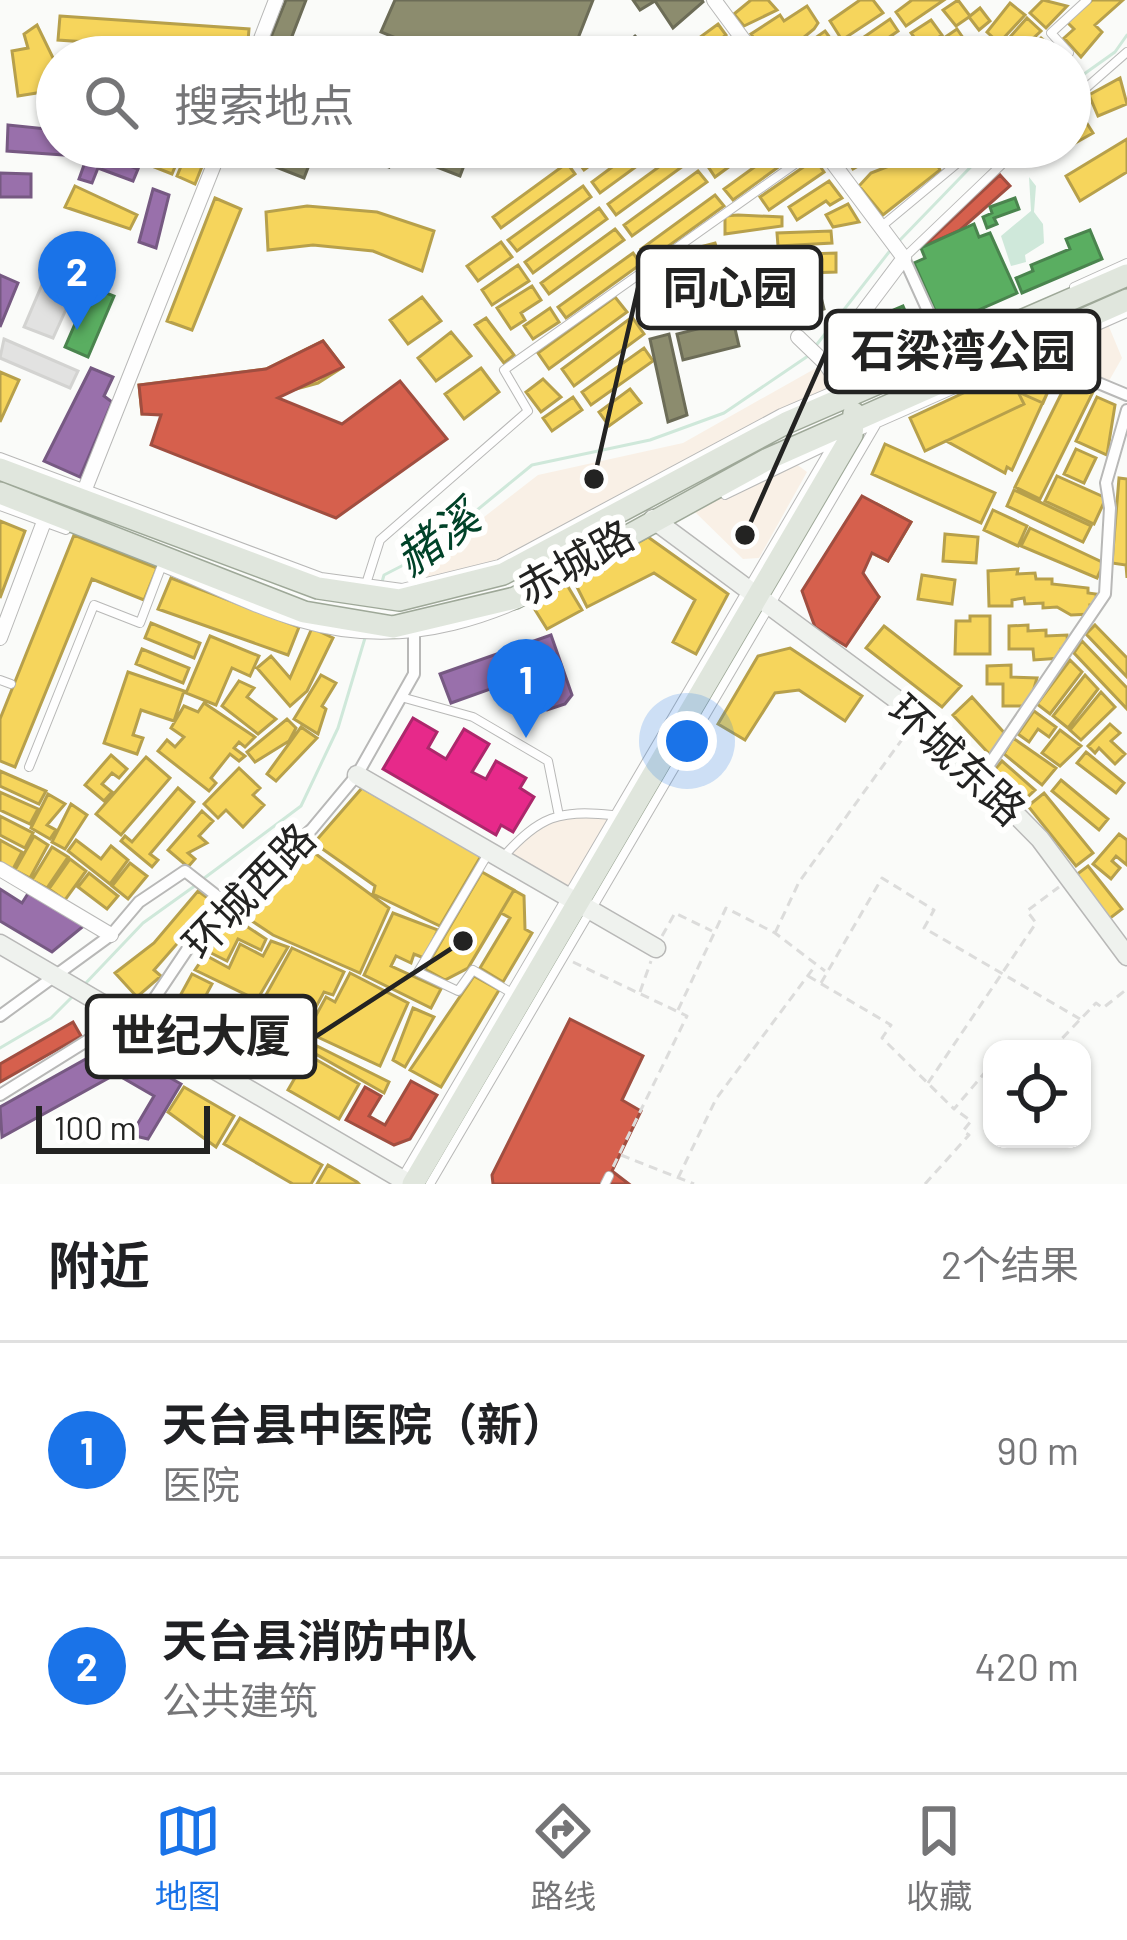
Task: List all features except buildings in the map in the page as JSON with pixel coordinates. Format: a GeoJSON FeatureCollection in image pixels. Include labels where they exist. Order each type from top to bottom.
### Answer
{"type":"FeatureCollection","features":[{"type":"Feature","properties":{"kind":"main road","name":"赤城路"},"geometry":{"type":"LineString","coordinates":[[0,469],[83,494],[318,588],[400,594],[503,574],[844,391],[1127,275]]}},
{"type":"Feature","properties":{"kind":"main road","name":"赤城路"},"geometry":{"type":"LineString","coordinates":[[0,493],[304,612],[348,626],[402,631],[515,598],[658,523],[1127,300]]}},
{"type":"Feature","properties":{"kind":"main road"},"geometry":{"type":"LineString","coordinates":[[0,944],[406,1183],[855,430],[844,391]]}},
{"type":"Feature","properties":{"kind":"main road","name":"环城东路"},"geometry":{"type":"LineString","coordinates":[[658,523],[919,716],[1040,839],[1127,956]]}},
{"type":"Feature","properties":{"kind":"main road"},"geometry":{"type":"LineString","coordinates":[[159,528],[159,559]]}},
{"type":"Feature","properties":{"kind":"main road"},"geometry":{"type":"LineString","coordinates":[[357,775],[656,948]]}},
{"type":"Feature","properties":{"kind":"street"},"geometry":{"type":"LineString","coordinates":[[262,36],[276,0]]}},
{"type":"Feature","properties":{"kind":"street"},"geometry":{"type":"LineString","coordinates":[[714,0],[741,36]]}},
{"type":"Feature","properties":{"kind":"street"},"geometry":{"type":"LineString","coordinates":[[83,494],[212,168]]}},
{"type":"Feature","properties":{"kind":"street"},"geometry":{"type":"LineString","coordinates":[[836,168],[904,258],[943,344]]}},
{"type":"Feature","properties":{"kind":"street"},"geometry":{"type":"LineString","coordinates":[[825,363],[904,258]]}},
{"type":"Feature","properties":{"kind":"street"},"geometry":{"type":"LineString","coordinates":[[798,337],[825,363],[844,391]]}},
{"type":"Feature","properties":{"kind":"street"},"geometry":{"type":"LineString","coordinates":[[1025,351],[1127,395]]}},
{"type":"Feature","properties":{"kind":"street"},"geometry":{"type":"LineString","coordinates":[[980,778],[1108,585],[1111,508],[1106,483],[1127,410]]}},
{"type":"Feature","properties":{"kind":"street"},"geometry":{"type":"LineString","coordinates":[[0,638],[48,512]]}},
{"type":"Feature","properties":{"kind":"street","name":"环城西路"},"geometry":{"type":"LineString","coordinates":[[0,1094],[154,999],[202,926],[312,829],[357,775],[414,674],[402,631]]}},
{"type":"Feature","properties":{"kind":"street"},"geometry":{"type":"LineString","coordinates":[[0,868],[111,935]]}},
{"type":"Feature","properties":{"kind":"street"},"geometry":{"type":"LineString","coordinates":[[0,1016],[111,935],[139,902],[185,871],[226,903]]}},
{"type":"Feature","properties":{"kind":"lane"},"geometry":{"type":"LineString","coordinates":[[1054,36],[1051,33],[1087,0]]}},
{"type":"Feature","properties":{"kind":"lane"},"geometry":{"type":"LineString","coordinates":[[1091,84],[1127,52]]}},
{"type":"Feature","properties":{"kind":"lane"},"geometry":{"type":"LineString","coordinates":[[0,457],[83,494],[364,589],[380,540],[528,411],[504,370],[790,168]]}},
{"type":"Feature","properties":{"kind":"lane"},"geometry":{"type":"LineString","coordinates":[[881,227],[952,168]]}},
{"type":"Feature","properties":{"kind":"lane"},"geometry":{"type":"LineString","coordinates":[[904,258],[998,168]]}},
{"type":"Feature","properties":{"kind":"lane"},"geometry":{"type":"LineString","coordinates":[[844,391],[1127,263]]}},
{"type":"Feature","properties":{"kind":"lane"},"geometry":{"type":"LineString","coordinates":[[1025,351],[1127,313]]}},
{"type":"Feature","properties":{"kind":"lane"},"geometry":{"type":"LineString","coordinates":[[658,523],[855,430]]}},
{"type":"Feature","properties":{"kind":"lane"},"geometry":{"type":"LineString","coordinates":[[0,506],[159,559],[140,623],[94,605],[29,767]]}},
{"type":"Feature","properties":{"kind":"lane"},"geometry":{"type":"LineString","coordinates":[[430,1184],[561,956],[612,815],[756,596]]}},
{"type":"Feature","properties":{"kind":"lane"},"geometry":{"type":"LineString","coordinates":[[0,680],[11,684]]}},
{"type":"Feature","properties":{"kind":"lane"},"geometry":{"type":"LineString","coordinates":[[401,697],[472,717],[548,761],[559,817]]}},
{"type":"Feature","properties":{"kind":"lane"},"geometry":{"type":"LineString","coordinates":[[511,992],[473,970],[458,991],[418,972],[496,854],[535,821],[612,815]]}},
{"type":"Feature","properties":{"kind":"lane"},"geometry":{"type":"LineString","coordinates":[[406,1183],[511,992],[577,902]]}},
{"type":"Feature","properties":{"kind":"path"},"geometry":{"type":"LineString","coordinates":[[775,933],[799,882],[919,716]]}},
{"type":"Feature","properties":{"kind":"path"},"geometry":{"type":"LineString","coordinates":[[820,983],[882,878],[934,910],[923,928],[1080,1019]]}},
{"type":"Feature","properties":{"kind":"path"},"geometry":{"type":"LineString","coordinates":[[928,1083],[1036,922],[1027,911],[1070,879]]}},
{"type":"Feature","properties":{"kind":"path"},"geometry":{"type":"LineString","coordinates":[[677,1011],[726,908],[775,933],[826,972]]}},
{"type":"Feature","properties":{"kind":"path"},"geometry":{"type":"LineString","coordinates":[[561,956],[687,1016],[607,1180]]}},
{"type":"Feature","properties":{"kind":"path"},"geometry":{"type":"LineString","coordinates":[[678,1178],[716,1099],[815,966]]}},
{"type":"Feature","properties":{"kind":"path"},"geometry":{"type":"LineString","coordinates":[[808,976],[891,1025],[882,1038],[971,1121],[964,1132],[970,1135],[925,1184]]}},
{"type":"Feature","properties":{"kind":"path"},"geometry":{"type":"LineString","coordinates":[[1060,1040],[1096,1003],[1103,1008],[1127,989]]}},
{"type":"Feature","properties":{"kind":"path"},"geometry":{"type":"LineString","coordinates":[[954,1108],[983,1074]]}},
{"type":"Feature","properties":{"kind":"path"},"geometry":{"type":"LineString","coordinates":[[620,1155],[694,1184]]}},
{"type":"Feature","properties":{"kind":"shaded area"},"geometry":{"type":"Polygon","coordinates":[[[1029,177],[1036,186],[1034,212],[1043,224],[1044,243],[1025,255],[1026,262],[1011,266],[1001,236],[1031,211],[1029,177]]]}},
{"type":"Feature","properties":{"kind":"shaded area"},"geometry":{"type":"Polygon","coordinates":[[[1107,322],[1122,358],[1106,386],[1034,354],[1107,322]]]}},
{"type":"Feature","properties":{"kind":"shaded area"},"geometry":{"type":"Polygon","coordinates":[[[825,363],[841,387],[499,564],[402,588],[425,563],[538,475],[683,443],[825,363]]]}},
{"type":"Feature","properties":{"kind":"shaded area"},"geometry":{"type":"Polygon","coordinates":[[[795,463],[807,472],[759,558],[743,559],[694,511],[795,463]]]}},
{"type":"Feature","properties":{"kind":"shaded area"},"geometry":{"type":"Polygon","coordinates":[[[583,812],[612,815],[567,895],[502,858],[535,822],[583,812]]]}},
{"type":"Feature","properties":{"kind":"waterway","name":"赭溪"},"geometry":{"type":"LineString","coordinates":[[1091,69],[1115,52],[1127,35]]}},
{"type":"Feature","properties":{"kind":"waterway","name":"赭溪"},"geometry":{"type":"LineString","coordinates":[[900,240],[970,168]]}},
{"type":"Feature","properties":{"kind":"waterway","name":"赭溪"},"geometry":{"type":"LineString","coordinates":[[814,348],[889,252]]}},
{"type":"Feature","properties":{"kind":"waterway","name":"赭溪"},"geometry":{"type":"LineString","coordinates":[[382,582],[384,575],[421,556],[532,465],[650,440],[724,413],[808,356]]}},
{"type":"Feature","properties":{"kind":"waterway","name":"赭溪"},"geometry":{"type":"LineString","coordinates":[[203,879],[301,806],[338,728],[365,638]]}},
{"type":"Feature","properties":{"kind":"waterway","name":"赭溪"},"geometry":{"type":"LineString","coordinates":[[83,986],[143,923],[196,885]]}},
{"type":"Feature","properties":{"kind":"waterway","name":"赭溪"},"geometry":{"type":"LineString","coordinates":[[0,1048],[51,1018],[72,997]]}},
{"type":"Feature","properties":{"kind":"place","name":"天台县消防中队"},"geometry":{"type":"Point","coordinates":[77,330]}},
{"type":"Feature","properties":{"kind":"place","name":"同心园"},"geometry":{"type":"Point","coordinates":[594,479]}},
{"type":"Feature","properties":{"kind":"place","name":"石梁湾公园"},"geometry":{"type":"Point","coordinates":[745,535]}},
{"type":"Feature","properties":{"kind":"place","name":"天台县中医院（新）"},"geometry":{"type":"Point","coordinates":[526,738]}},
{"type":"Feature","properties":{"kind":"place","name":"世纪大厦"},"geometry":{"type":"Point","coordinates":[463,941]}}]}
